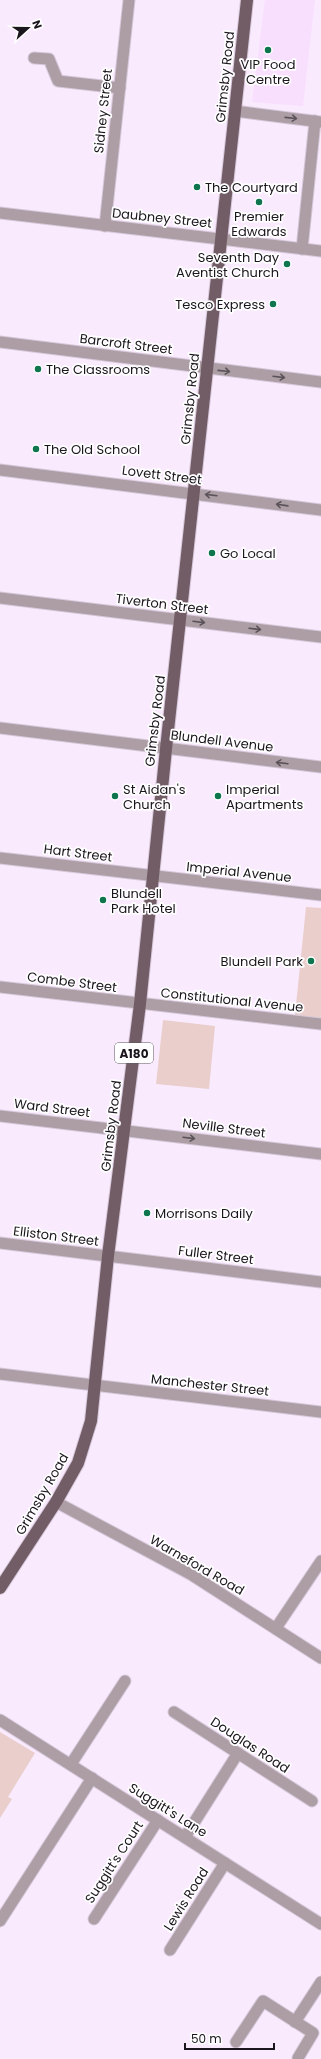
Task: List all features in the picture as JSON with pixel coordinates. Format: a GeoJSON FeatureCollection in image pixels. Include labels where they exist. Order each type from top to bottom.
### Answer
{"type":"FeatureCollection","features":[{"type":"Feature","properties":{"kind":"main road","name":"Grimsby Road"},"geometry":{"type":"LineString","coordinates":[[0,1588],[56,1502],[78,1463],[91,1421],[96,1385],[108,1256],[140,1004],[193,493],[247,0]]}},
{"type":"Feature","properties":{"kind":"street","name":"Sidney Street"},"geometry":{"type":"LineString","coordinates":[[105,226],[129,0]]}},
{"type":"Feature","properties":{"kind":"street"},"geometry":{"type":"LineString","coordinates":[[34,58],[49,60],[58,81],[120,88]]}},
{"type":"Feature","properties":{"kind":"street"},"geometry":{"type":"LineString","coordinates":[[235,111],[318,121],[302,249]]}},
{"type":"Feature","properties":{"kind":"street","name":"Daubney Street"},"geometry":{"type":"LineString","coordinates":[[0,213],[321,251]]}},
{"type":"Feature","properties":{"kind":"street","name":"Barcroft Street"},"geometry":{"type":"LineString","coordinates":[[0,342],[321,382]]}},
{"type":"Feature","properties":{"kind":"street","name":"Lovett Street"},"geometry":{"type":"LineString","coordinates":[[0,470],[321,510]]}},
{"type":"Feature","properties":{"kind":"street","name":"Tiverton Street"},"geometry":{"type":"LineString","coordinates":[[0,598],[321,637]]}},
{"type":"Feature","properties":{"kind":"street","name":"Blundell Avenue"},"geometry":{"type":"LineString","coordinates":[[0,728],[321,767]]}},
{"type":"Feature","properties":{"kind":"street","name":"Hart Street"},"geometry":{"type":"LineString","coordinates":[[0,858],[153,876]]}},
{"type":"Feature","properties":{"kind":"street","name":"Imperial Avenue"},"geometry":{"type":"LineString","coordinates":[[153,876],[321,895]]}},
{"type":"Feature","properties":{"kind":"street","name":"Combe Street"},"geometry":{"type":"LineString","coordinates":[[0,987],[140,1004]]}},
{"type":"Feature","properties":{"kind":"street","name":"Constitutional Avenue"},"geometry":{"type":"LineString","coordinates":[[140,1004],[321,1024]]}},
{"type":"Feature","properties":{"kind":"street","name":"Ward Street"},"geometry":{"type":"LineString","coordinates":[[0,1116],[124,1130]]}},
{"type":"Feature","properties":{"kind":"street","name":"Neville Street"},"geometry":{"type":"LineString","coordinates":[[124,1130],[321,1154]]}},
{"type":"Feature","properties":{"kind":"street","name":"Elliston Street"},"geometry":{"type":"LineString","coordinates":[[0,1243],[108,1256]]}},
{"type":"Feature","properties":{"kind":"street","name":"Fuller Street"},"geometry":{"type":"LineString","coordinates":[[108,1256],[321,1282]]}},
{"type":"Feature","properties":{"kind":"street","name":"Manchester Street"},"geometry":{"type":"LineString","coordinates":[[0,1374],[321,1412]]}},
{"type":"Feature","properties":{"kind":"street","name":"Warneford Road"},"geometry":{"type":"LineString","coordinates":[[56,1502],[192,1575],[321,1658]]}},
{"type":"Feature","properties":{"kind":"street"},"geometry":{"type":"LineString","coordinates":[[276,1628],[321,1561]]}},
{"type":"Feature","properties":{"kind":"street"},"geometry":{"type":"LineString","coordinates":[[71,1764],[125,1681]]}},
{"type":"Feature","properties":{"kind":"street","name":"Douglas Road"},"geometry":{"type":"LineString","coordinates":[[174,1712],[312,1800]]}},
{"type":"Feature","properties":{"kind":"street","name":"Suggitt's Lane"},"geometry":{"type":"LineString","coordinates":[[0,1720],[321,1924]]}},
{"type":"Feature","properties":{"kind":"street"},"geometry":{"type":"LineString","coordinates":[[185,1837],[238,1753]]}},
{"type":"Feature","properties":{"kind":"street"},"geometry":{"type":"LineString","coordinates":[[0,1922],[92,1778]]}},
{"type":"Feature","properties":{"kind":"street","name":"Suggitt's Court"},"geometry":{"type":"LineString","coordinates":[[94,1919],[158,1820]]}},
{"type":"Feature","properties":{"kind":"street","name":"Lewis Road"},"geometry":{"type":"LineString","coordinates":[[170,1950],[225,1863]]}},
{"type":"Feature","properties":{"kind":"street"},"geometry":{"type":"LineString","coordinates":[[296,2022],[321,1982]]}},
{"type":"Feature","properties":{"kind":"street"},"geometry":{"type":"LineString","coordinates":[[236,2042],[263,2001],[314,2034],[298,2058]]}},
{"type":"Feature","properties":{"kind":"shaded area"},"geometry":{"type":"Polygon","coordinates":[[[265,0],[315,0],[303,106],[252,102],[265,0]]]}},
{"type":"Feature","properties":{"kind":"shaded area","name":"Blundell Park"},"geometry":{"type":"Polygon","coordinates":[[[306,907],[321,908],[321,1020],[295,1015],[306,907]]]}},
{"type":"Feature","properties":{"kind":"shaded area"},"geometry":{"type":"Polygon","coordinates":[[[163,1020],[215,1026],[209,1089],[156,1084],[163,1020]]]}},
{"type":"Feature","properties":{"kind":"shaded area"},"geometry":{"type":"Polygon","coordinates":[[[0,1732],[35,1753],[8,1797],[12,1799],[0,1818],[0,1732]]]}},
{"type":"Feature","properties":{"kind":"place","name":"VIP Food Centre"},"geometry":{"type":"Point","coordinates":[268,50]}},
{"type":"Feature","properties":{"kind":"place","name":"The Courtyard"},"geometry":{"type":"Point","coordinates":[197,187]}},
{"type":"Feature","properties":{"kind":"place","name":"Premier Edwards"},"geometry":{"type":"Point","coordinates":[259,202]}},
{"type":"Feature","properties":{"kind":"place","name":"Seventh Day Aventist Church"},"geometry":{"type":"Point","coordinates":[287,264]}},
{"type":"Feature","properties":{"kind":"place","name":"Tesco Express"},"geometry":{"type":"Point","coordinates":[273,304]}},
{"type":"Feature","properties":{"kind":"place","name":"The Classrooms"},"geometry":{"type":"Point","coordinates":[38,369]}},
{"type":"Feature","properties":{"kind":"place","name":"The Old School"},"geometry":{"type":"Point","coordinates":[36,449]}},
{"type":"Feature","properties":{"kind":"place","name":"Go Local"},"geometry":{"type":"Point","coordinates":[212,553]}},
{"type":"Feature","properties":{"kind":"place","name":"St Aidan's Church"},"geometry":{"type":"Point","coordinates":[115,796]}},
{"type":"Feature","properties":{"kind":"place","name":"Imperial Apartments"},"geometry":{"type":"Point","coordinates":[218,796]}},
{"type":"Feature","properties":{"kind":"place","name":"Blundell Park Hotel"},"geometry":{"type":"Point","coordinates":[103,900]}},
{"type":"Feature","properties":{"kind":"place","name":"Blundell Park"},"geometry":{"type":"Point","coordinates":[311,961]}},
{"type":"Feature","properties":{"kind":"place","name":"Morrisons Daily"},"geometry":{"type":"Point","coordinates":[147,1213]}}]}
